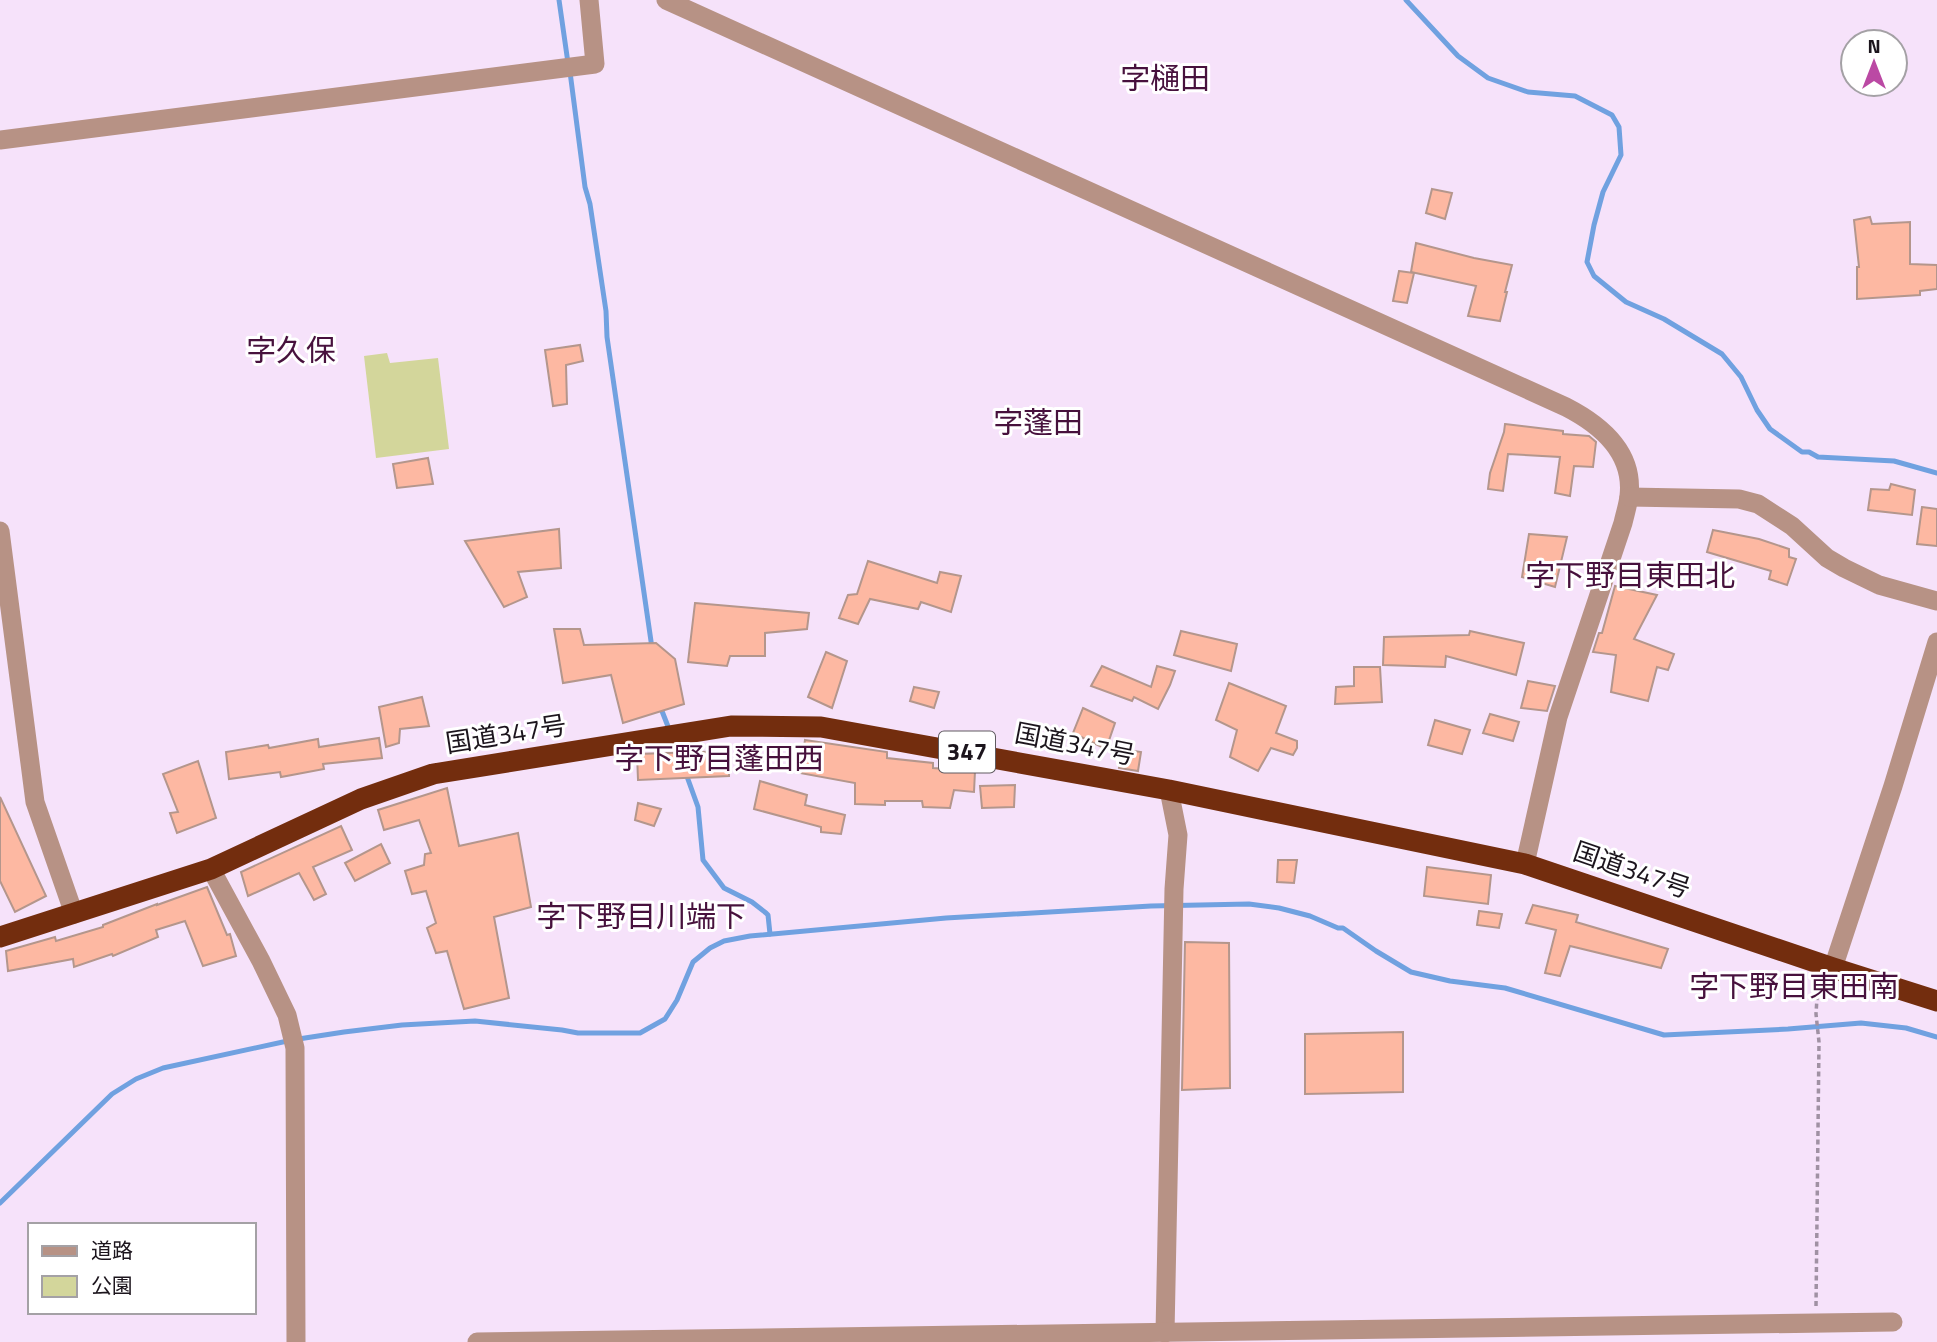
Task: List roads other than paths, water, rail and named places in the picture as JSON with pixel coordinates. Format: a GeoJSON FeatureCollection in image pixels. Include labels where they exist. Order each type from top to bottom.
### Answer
{"type":"FeatureCollection","features":[{"type":"Feature","properties":{"kind":"highway","name":"国道347号"},"geometry":{"type":"LineString","coordinates":[[0,937],[211,869],[361,799],[433,774],[731,726],[821,727],[1170,790],[1525,864],[1937,1001]]}},
{"type":"Feature","properties":{"kind":"street"},"geometry":{"type":"LineString","coordinates":[[0,140],[595,65],[589,0]]}},
{"type":"Feature","properties":{"kind":"street"},"geometry":{"type":"LineString","coordinates":[[666,0],[1576,412],[1607,435],[1621,454],[1629,473],[1629,497],[1623,523],[1558,717],[1525,864]]}},
{"type":"Feature","properties":{"kind":"street"},"geometry":{"type":"LineString","coordinates":[[1629,497],[1739,499],[1758,504],[1792,526],[1827,558],[1844,568],[1879,585],[1937,601]]}},
{"type":"Feature","properties":{"kind":"street"},"geometry":{"type":"LineString","coordinates":[[0,531],[36,803],[74,914]]}},
{"type":"Feature","properties":{"kind":"street"},"geometry":{"type":"LineString","coordinates":[[1826,965],[1893,786],[1937,642]]}},
{"type":"Feature","properties":{"kind":"street"},"geometry":{"type":"LineString","coordinates":[[1165,1334],[1174,889],[1178,835],[1170,790]]}},
{"type":"Feature","properties":{"kind":"street"},"geometry":{"type":"LineString","coordinates":[[211,869],[287,1015],[293,1040],[296,1342]]}},
{"type":"Feature","properties":{"kind":"street"},"geometry":{"type":"LineString","coordinates":[[477,1342],[1893,1322]]}},
{"type":"Feature","properties":{"kind":"waterway"},"geometry":{"type":"LineString","coordinates":[[559,0],[568,63]]}},
{"type":"Feature","properties":{"kind":"waterway"},"geometry":{"type":"LineString","coordinates":[[1406,0],[1458,56],[1488,78],[1528,92],[1575,96],[1612,115],[1619,127],[1621,155],[1603,192],[1594,225],[1587,262],[1594,276],[1626,302],[1664,319],[1722,354],[1741,377],[1770,429],[1802,452],[1818,457],[1894,461],[1937,473]]}},
{"type":"Feature","properties":{"kind":"waterway"},"geometry":{"type":"LineString","coordinates":[[570,72],[652,648]]}},
{"type":"Feature","properties":{"kind":"waterway"},"geometry":{"type":"LineString","coordinates":[[660,706],[669,729]]}},
{"type":"Feature","properties":{"kind":"waterway"},"geometry":{"type":"LineString","coordinates":[[685,771],[698,807],[703,860],[724,888],[752,902],[768,915],[770,934]]}},
{"type":"Feature","properties":{"kind":"waterway"},"geometry":{"type":"LineString","coordinates":[[0,1203],[112,1094],[136,1079],[163,1068],[292,1040],[402,1025],[475,1021],[578,1033],[640,1033],[665,1019],[677,1000],[693,962],[724,941],[750,936],[946,918],[1151,906],[1249,904],[1279,908],[1343,928],[1411,972],[1450,981],[1505,988],[1664,1035],[1861,1023],[1906,1028],[1937,1037]]}},
{"type":"Feature","properties":{"kind":"district","name":"字樋田"},"geometry":{"type":"Point","coordinates":[1165,79]}},
{"type":"Feature","properties":{"kind":"district","name":"字久保"},"geometry":{"type":"Point","coordinates":[291,351]}},
{"type":"Feature","properties":{"kind":"district","name":"字蓬田"},"geometry":{"type":"Point","coordinates":[1038,423]}},
{"type":"Feature","properties":{"kind":"district","name":"字下野目東田北"},"geometry":{"type":"Point","coordinates":[1630,576]}},
{"type":"Feature","properties":{"kind":"district","name":"字下野目蓬田西"},"geometry":{"type":"Point","coordinates":[719,759]}},
{"type":"Feature","properties":{"kind":"district","name":"字下野目川端下"},"geometry":{"type":"Point","coordinates":[641,917]}},
{"type":"Feature","properties":{"kind":"district","name":"字下野目東田南"},"geometry":{"type":"Point","coordinates":[1794,987]}}]}
